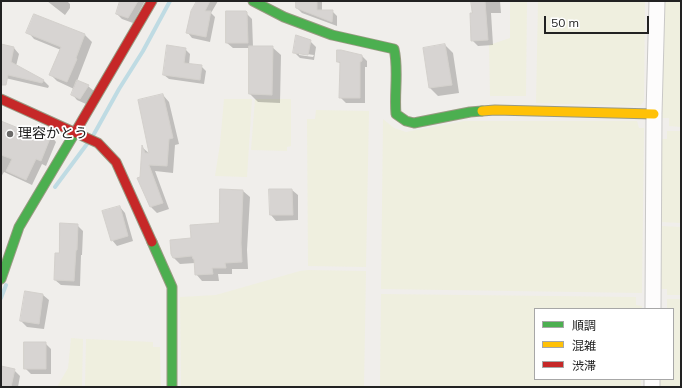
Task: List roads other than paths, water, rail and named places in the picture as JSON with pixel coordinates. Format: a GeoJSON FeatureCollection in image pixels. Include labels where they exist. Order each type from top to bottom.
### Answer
{"type":"FeatureCollection","features":[{"type":"Feature","properties":{"kind":"street"},"geometry":{"type":"LineString","coordinates":[[1,280],[19,227],[152,1]]}},
{"type":"Feature","properties":{"kind":"street"},"geometry":{"type":"LineString","coordinates":[[254,1],[284,17],[332,35],[394,49],[396,58],[396,114],[406,121],[414,123],[470,112],[495,110],[654,114]]}},
{"type":"Feature","properties":{"kind":"street"},"geometry":{"type":"LineString","coordinates":[[653,308],[654,114],[657,1]]}},
{"type":"Feature","properties":{"kind":"street"},"geometry":{"type":"LineString","coordinates":[[1,99],[98,143],[116,162],[172,287],[172,387]]}},
{"type":"Feature","properties":{"kind":"waterway"},"geometry":{"type":"LineString","coordinates":[[94,134],[119,89],[143,51],[170,1]]}},
{"type":"Feature","properties":{"kind":"waterway"},"geometry":{"type":"LineString","coordinates":[[55,187],[87,144]]}},
{"type":"Feature","properties":{"kind":"waterway"},"geometry":{"type":"LineString","coordinates":[[1,298],[6,285]]}},
{"type":"Feature","properties":{"kind":"place","name":"理容かとう"},"geometry":{"type":"Point","coordinates":[10,134]}}]}
